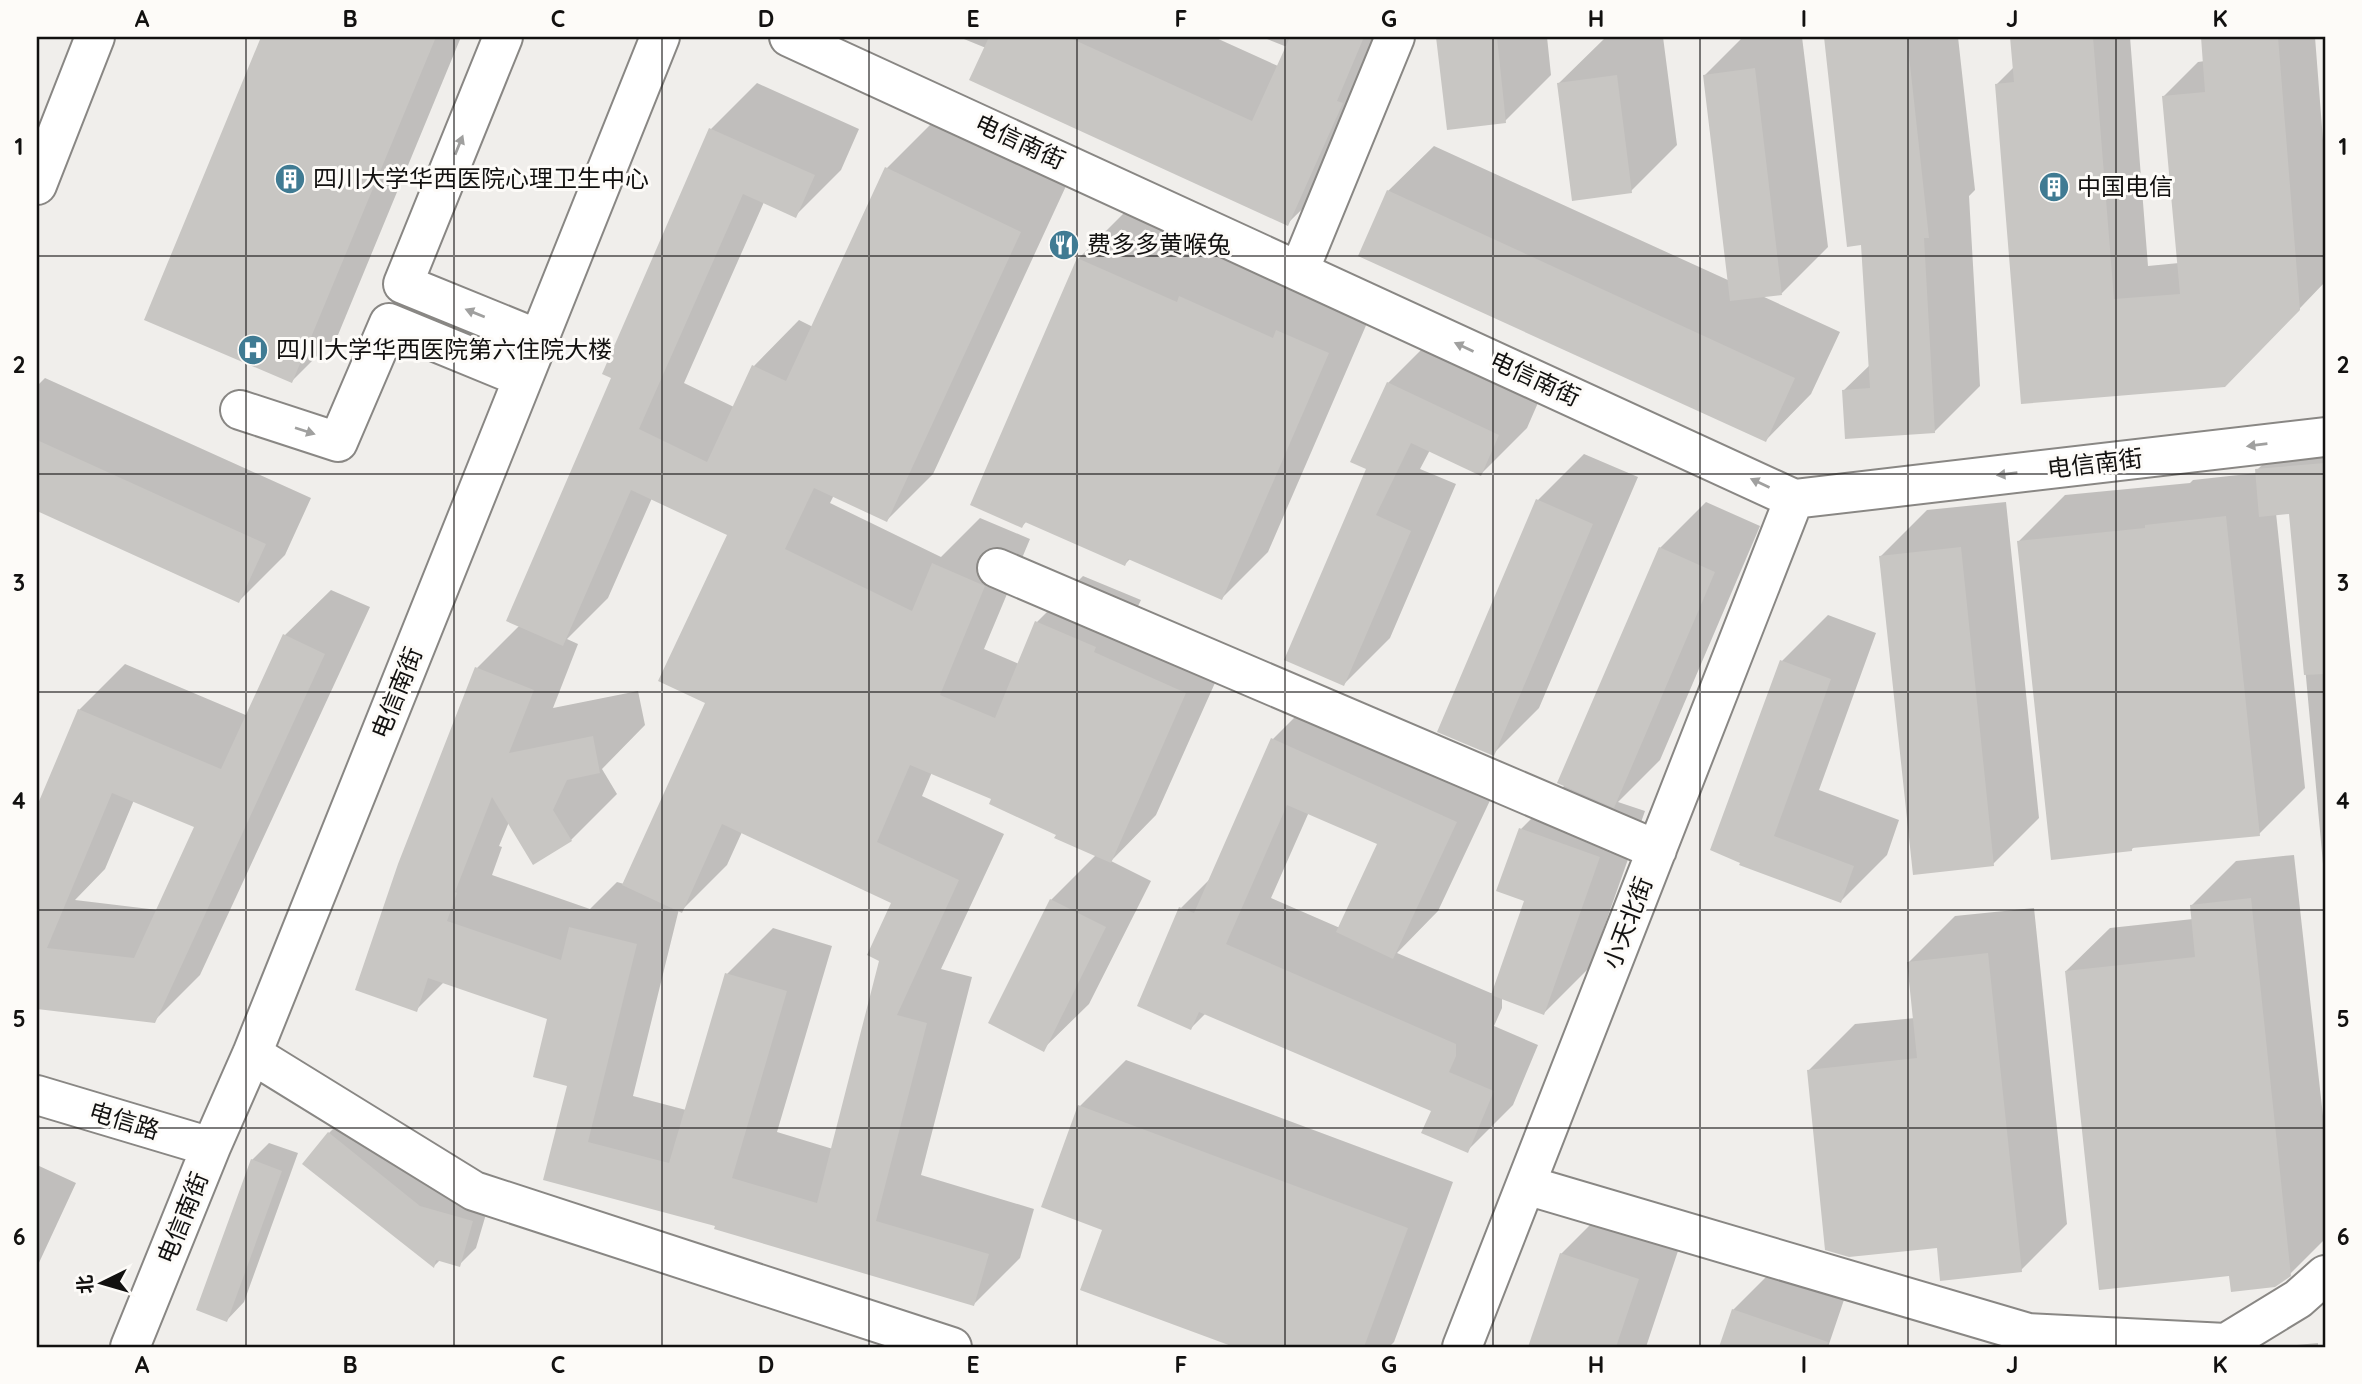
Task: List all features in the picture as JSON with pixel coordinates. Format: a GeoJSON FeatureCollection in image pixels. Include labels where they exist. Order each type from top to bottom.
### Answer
{"type":"FeatureCollection","features":[{"type":"Feature","properties":{"kind":"street"},"geometry":{"type":"LineString","coordinates":[[37,185],[96,37]]}},
{"type":"Feature","properties":{"kind":"street"},"geometry":{"type":"LineString","coordinates":[[240,410],[338,442],[389,323],[503,37]]}},
{"type":"Feature","properties":{"kind":"street","name":"电信南街"},"geometry":{"type":"LineString","coordinates":[[130,1347],[211,1147],[252,1054],[660,37]]}},
{"type":"Feature","properties":{"kind":"street","name":"电信南街"},"geometry":{"type":"LineString","coordinates":[[789,37],[1794,499],[2325,438]]}},
{"type":"Feature","properties":{"kind":"street"},"geometry":{"type":"LineString","coordinates":[[1299,271],[1395,37]]}},
{"type":"Feature","properties":{"kind":"street"},"geometry":{"type":"LineString","coordinates":[[403,284],[538,339]]}},
{"type":"Feature","properties":{"kind":"street"},"geometry":{"type":"LineString","coordinates":[[389,323],[523,378]]}},
{"type":"Feature","properties":{"kind":"street","name":"小天北街"},"geometry":{"type":"LineString","coordinates":[[1462,1347],[1794,499]]}},
{"type":"Feature","properties":{"kind":"street"},"geometry":{"type":"LineString","coordinates":[[997,568],[1657,850]]}},
{"type":"Feature","properties":{"kind":"street"},"geometry":{"type":"LineString","coordinates":[[252,1054],[474,1191],[952,1347]]}},
{"type":"Feature","properties":{"kind":"street","name":"电信路"},"geometry":{"type":"LineString","coordinates":[[37,1095],[211,1147]]}},
{"type":"Feature","properties":{"kind":"street"},"geometry":{"type":"LineString","coordinates":[[1526,1185],[2028,1333],[2226,1343],[2298,1299],[2325,1275]]}},
{"type":"Feature","properties":{"kind":"building","name":"四川大学华西医院心理卫生中心"},"geometry":{"type":"Polygon","coordinates":[[[261,37],[436,37],[292,383],[144,320],[261,37]]]}},
{"type":"Feature","properties":{"kind":"building"},"geometry":{"type":"Polygon","coordinates":[[[989,37],[1068,37],[1252,121],[1290,37],[1364,37],[1337,101],[1343,103],[1288,226],[969,80],[989,37]]]}},
{"type":"Feature","properties":{"kind":"building"},"geometry":{"type":"Polygon","coordinates":[[[1436,37],[1497,37],[1506,123],[1447,130],[1436,37]]]}},
{"type":"Feature","properties":{"kind":"building"},"geometry":{"type":"Polygon","coordinates":[[[1824,37],[1907,37],[1929,238],[1924,238],[1935,433],[1845,439],[1842,390],[1870,388],[1861,245],[1847,247],[1824,37]]]}},
{"type":"Feature","properties":{"kind":"building","name":"中国电信"},"geometry":{"type":"Polygon","coordinates":[[[2010,37],[2093,37],[2114,299],[2180,294],[2162,96],[2205,92],[2201,37],[2278,37],[2300,310],[2225,387],[2021,404],[1995,84],[2014,82],[2010,37]]]}},
{"type":"Feature","properties":{"kind":"building"},"geometry":{"type":"Polygon","coordinates":[[[1755,68],[1782,295],[1730,301],[1703,75],[1755,68]]]}},
{"type":"Feature","properties":{"kind":"building"},"geometry":{"type":"Polygon","coordinates":[[[1617,75],[1632,193],[1572,201],[1557,83],[1617,75]]]}},
{"type":"Feature","properties":{"kind":"building"},"geometry":{"type":"Polygon","coordinates":[[[709,128],[815,175],[796,218],[743,194],[639,429],[707,462],[752,365],[786,381],[885,167],[1021,232],[887,522],[814,488],[785,549],[912,611],[932,563],[985,586],[940,695],[995,718],[1035,621],[1096,647],[1094,652],[1186,693],[1111,863],[1054,838],[1056,835],[989,804],[991,799],[910,765],[877,842],[959,880],[897,1015],[927,1023],[876,1221],[989,1254],[974,1306],[714,1229],[715,1226],[543,1180],[567,1086],[533,1077],[547,1019],[428,978],[417,1012],[355,990],[398,864],[475,667],[534,690],[509,753],[593,736],[600,773],[567,780],[553,810],[572,841],[533,865],[492,797],[455,892],[457,893],[447,921],[561,960],[569,927],[637,944],[588,1142],[669,1163],[725,973],[787,991],[732,1178],[817,1203],[879,961],[867,955],[891,903],[722,824],[682,913],[622,885],[705,703],[658,681],[727,535],[631,490],[563,646],[506,621],[611,378],[602,374],[709,128]]]}},
{"type":"Feature","properties":{"kind":"building"},"geometry":{"type":"Polygon","coordinates":[[[1387,190],[1795,378],[1766,442],[1358,256],[1387,190]]]}},
{"type":"Feature","properties":{"kind":"building"},"geometry":{"type":"Polygon","coordinates":[[[1077,258],[1177,302],[1179,296],[1273,338],[1276,330],[1329,353],[1222,600],[1128,559],[1125,566],[1025,522],[1022,528],[970,505],[1077,258]]]}},
{"type":"Feature","properties":{"kind":"building"},"geometry":{"type":"Polygon","coordinates":[[[1387,382],[1499,435],[1481,476],[1411,443],[1376,515],[1411,531],[1344,686],[1284,660],[1366,469],[1350,462],[1387,382]]]}},
{"type":"Feature","properties":{"kind":"building"},"geometry":{"type":"Polygon","coordinates":[[[37,440],[266,544],[239,603],[37,511],[37,440]]]}},
{"type":"Feature","properties":{"kind":"building"},"geometry":{"type":"Polygon","coordinates":[[[2325,463],[2325,674],[2304,675],[2289,514],[2259,517],[2255,469],[2325,463]]]}},
{"type":"Feature","properties":{"kind":"building"},"geometry":{"type":"Polygon","coordinates":[[[1536,499],[1593,524],[1494,756],[1437,732],[1536,499]]]}},
{"type":"Feature","properties":{"kind":"building"},"geometry":{"type":"Polygon","coordinates":[[[2226,516],[2260,836],[2132,848],[2132,851],[2051,860],[2017,541],[2145,528],[2145,525],[2226,516]]]}},
{"type":"Feature","properties":{"kind":"building"},"geometry":{"type":"Polygon","coordinates":[[[1659,547],[1715,572],[1614,808],[1557,783],[1659,547]]]}},
{"type":"Feature","properties":{"kind":"building"},"geometry":{"type":"Polygon","coordinates":[[[1961,547],[1994,866],[1913,875],[1879,556],[1961,547]]]}},
{"type":"Feature","properties":{"kind":"building"},"geometry":{"type":"Polygon","coordinates":[[[283,634],[325,654],[155,1023],[37,1009],[37,806],[78,709],[221,769],[283,634]],[[112,793],[47,948],[134,958],[194,827],[112,793]]]}},
{"type":"Feature","properties":{"kind":"building"},"geometry":{"type":"Polygon","coordinates":[[[1780,660],[1831,679],[1774,836],[1854,866],[1841,903],[1739,865],[1740,863],[1710,850],[1780,660]]]}},
{"type":"Feature","properties":{"kind":"building"},"geometry":{"type":"Polygon","coordinates":[[[1271,738],[1457,822],[1393,959],[1336,932],[1377,844],[1287,805],[1226,944],[1456,1044],[1456,1056],[1449,1072],[1494,1091],[1468,1153],[1421,1133],[1431,1111],[1199,1012],[1191,1030],[1137,1006],[1179,907],[1194,913],[1271,738]]]}},
{"type":"Feature","properties":{"kind":"building"},"geometry":{"type":"Polygon","coordinates":[[[1519,828],[1600,857],[1544,1015],[1491,995],[1524,901],[1496,891],[1519,828]]]}},
{"type":"Feature","properties":{"kind":"building"},"geometry":{"type":"Polygon","coordinates":[[[2251,898],[2291,1276],[2275,1287],[2231,1292],[2229,1276],[2099,1290],[2065,971],[2195,957],[2190,905],[2251,898]]]}},
{"type":"Feature","properties":{"kind":"building"},"geometry":{"type":"Polygon","coordinates":[[[1050,899],[1106,927],[1044,1052],[988,1023],[1050,899]]]}},
{"type":"Feature","properties":{"kind":"building"},"geometry":{"type":"Polygon","coordinates":[[[1988,953],[2022,1272],[1940,1281],[1937,1248],[1849,1257],[1825,1250],[1807,1070],[1917,1058],[1907,962],[1988,953]]]}},
{"type":"Feature","properties":{"kind":"building"},"geometry":{"type":"Polygon","coordinates":[[[1078,1105],[1408,1228],[1364,1347],[1234,1347],[1080,1290],[1102,1230],[1041,1207],[1078,1105]]]}},
{"type":"Feature","properties":{"kind":"building"},"geometry":{"type":"Polygon","coordinates":[[[328,1132],[420,1206],[473,1221],[460,1267],[436,1260],[434,1268],[302,1164],[328,1132]]]}},
{"type":"Feature","properties":{"kind":"building"},"geometry":{"type":"Polygon","coordinates":[[[251,1159],[282,1171],[227,1322],[196,1310],[251,1159]]]}},
{"type":"Feature","properties":{"kind":"building"},"geometry":{"type":"Polygon","coordinates":[[[1560,1253],[1639,1279],[1616,1347],[1528,1347],[1560,1253]]]}},
{"type":"Feature","properties":{"kind":"building"},"geometry":{"type":"Polygon","coordinates":[[[1732,1309],[1828,1342],[1827,1347],[1719,1347],[1732,1309]]]}},
{"type":"Feature","properties":{"kind":"place","name":"四川大学华西医院心理卫生中心"},"geometry":{"type":"Point","coordinates":[290,179]}},
{"type":"Feature","properties":{"kind":"place","name":"中国电信"},"geometry":{"type":"Point","coordinates":[2054,187]}},
{"type":"Feature","properties":{"kind":"place","name":"费多多黄喉兔"},"geometry":{"type":"Point","coordinates":[1064,245]}},
{"type":"Feature","properties":{"kind":"place","name":"四川大学华西医院第六住院大楼"},"geometry":{"type":"Point","coordinates":[253,350]}}]}
